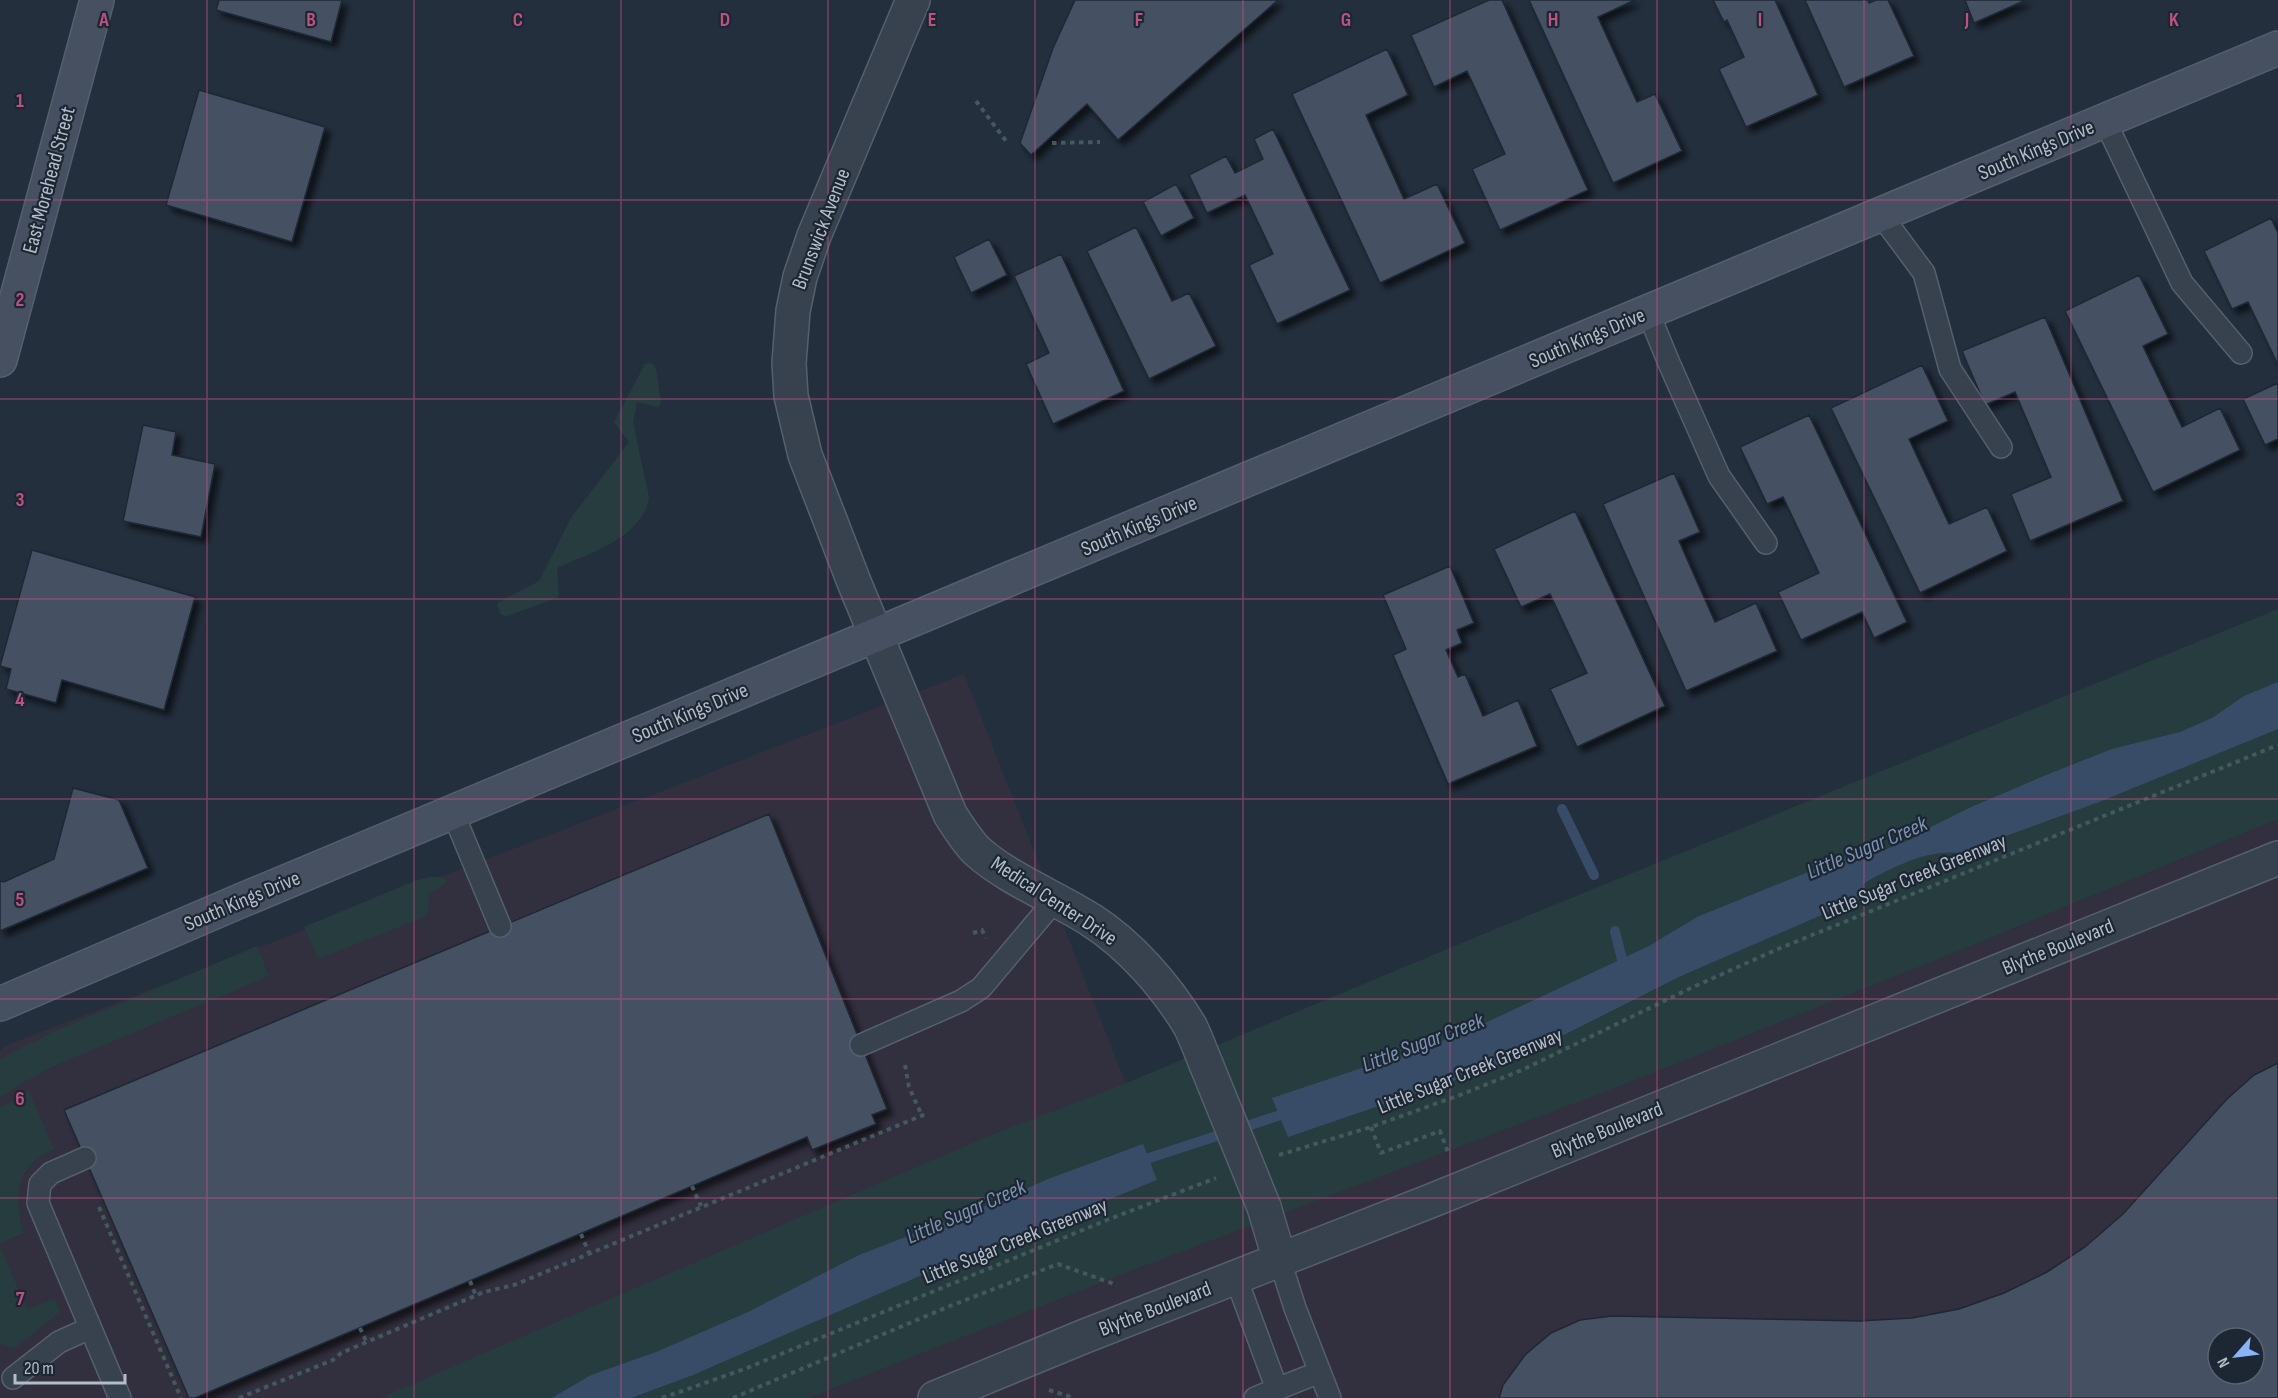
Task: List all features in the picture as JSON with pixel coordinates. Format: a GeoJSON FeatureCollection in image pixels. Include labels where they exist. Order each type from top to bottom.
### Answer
{"type":"FeatureCollection","features":[{"type":"Feature","properties":{"kind":"street","name":"East Morehead Street"},"geometry":{"type":"LineString","coordinates":[[0,360],[97,0]]}},
{"type":"Feature","properties":{"kind":"street","name":"Brunswick Avenue"},"geometry":{"type":"LineString","coordinates":[[876,635],[809,465],[800,436],[791,396],[790,334],[800,277],[811,246],[913,0]]}},
{"type":"Feature","properties":{"kind":"street","name":"South Kings Drive"},"geometry":{"type":"LineString","coordinates":[[0,1004],[2278,48]]}},
{"type":"Feature","properties":{"kind":"street","name":"Medical Center Drive"},"geometry":{"type":"LineString","coordinates":[[876,635],[950,814],[963,836],[979,852],[1004,870],[1093,921],[1124,946],[1160,984],[1190,1027],[1264,1207],[1280,1261]]}},
{"type":"Feature","properties":{"kind":"street","name":"Blythe Boulevard"},"geometry":{"type":"LineString","coordinates":[[935,1398],[2278,858]]}},
{"type":"Feature","properties":{"kind":"lane"},"geometry":{"type":"LineString","coordinates":[[2105,121],[2182,283],[2241,353]]}},
{"type":"Feature","properties":{"kind":"lane"},"geometry":{"type":"LineString","coordinates":[[1881,215],[1924,273],[1950,369],[2001,447]]}},
{"type":"Feature","properties":{"kind":"lane"},"geometry":{"type":"LineString","coordinates":[[1648,312],[1719,476],[1766,543]]}},
{"type":"Feature","properties":{"kind":"lane"},"geometry":{"type":"LineString","coordinates":[[453,813],[500,926]]}},
{"type":"Feature","properties":{"kind":"lane"},"geometry":{"type":"LineString","coordinates":[[861,1045],[961,1001],[981,988],[1056,899]]}},
{"type":"Feature","properties":{"kind":"lane"},"geometry":{"type":"LineString","coordinates":[[85,1158],[51,1173],[40,1184],[38,1203],[120,1398]]}},
{"type":"Feature","properties":{"kind":"lane"},"geometry":{"type":"LineString","coordinates":[[1280,1261],[1295,1308],[1330,1398]]}},
{"type":"Feature","properties":{"kind":"lane"},"geometry":{"type":"LineString","coordinates":[[1236,1278],[1277,1389]]}},
{"type":"Feature","properties":{"kind":"lane"},"geometry":{"type":"LineString","coordinates":[[13,1378],[59,1342],[90,1328]]}},
{"type":"Feature","properties":{"kind":"lane"},"geometry":{"type":"LineString","coordinates":[[1255,1398],[1320,1372]]}},
{"type":"Feature","properties":{"kind":"path"},"geometry":{"type":"LineString","coordinates":[[976,100],[1006,141]]}},
{"type":"Feature","properties":{"kind":"path"},"geometry":{"type":"LineString","coordinates":[[1052,143],[1100,142]]}},
{"type":"Feature","properties":{"kind":"path","name":"Little Sugar Creek Greenway"},"geometry":{"type":"LineString","coordinates":[[1273,1157],[1371,1127],[1461,1095],[1522,1070],[1691,988],[1778,949],[2278,745]]}},
{"type":"Feature","properties":{"kind":"path"},"geometry":{"type":"LineString","coordinates":[[973,933],[982,930],[985,938],[992,942]]}},
{"type":"Feature","properties":{"kind":"path"},"geometry":{"type":"LineString","coordinates":[[905,1065],[909,1088],[922,1116]]}},
{"type":"Feature","properties":{"kind":"path"},"geometry":{"type":"LineString","coordinates":[[239,1398],[333,1360],[341,1353],[476,1296],[514,1285],[928,1113]]}},
{"type":"Feature","properties":{"kind":"path"},"geometry":{"type":"LineString","coordinates":[[1371,1127],[1381,1153],[1440,1131],[1451,1159]]}},
{"type":"Feature","properties":{"kind":"path","name":"Little Sugar Creek Greenway"},"geometry":{"type":"LineString","coordinates":[[662,1398],[676,1396],[747,1368],[1107,1220],[1218,1177]]}},
{"type":"Feature","properties":{"kind":"path"},"geometry":{"type":"LineString","coordinates":[[692,1186],[701,1206]]}},
{"type":"Feature","properties":{"kind":"path"},"geometry":{"type":"LineString","coordinates":[[99,1207],[181,1398]]}},
{"type":"Feature","properties":{"kind":"path"},"geometry":{"type":"LineString","coordinates":[[581,1234],[589,1253]]}},
{"type":"Feature","properties":{"kind":"path"},"geometry":{"type":"LineString","coordinates":[[733,1398],[945,1308],[1058,1264],[1121,1286]]}},
{"type":"Feature","properties":{"kind":"path"},"geometry":{"type":"LineString","coordinates":[[470,1281],[476,1296]]}},
{"type":"Feature","properties":{"kind":"path"},"geometry":{"type":"LineString","coordinates":[[360,1328],[367,1342]]}},
{"type":"Feature","properties":{"kind":"path"},"geometry":{"type":"LineString","coordinates":[[1040,1390],[1049,1390],[1074,1398]]}},
{"type":"Feature","properties":{"kind":"shaded area"},"geometry":{"type":"Polygon","coordinates":[[[964,674],[1182,1226],[1968,947],[2278,819],[2278,1398],[0,1398],[0,1051],[5,1046],[964,674]]]}},
{"type":"Feature","properties":{"kind":"green space"},"geometry":{"type":"Polygon","coordinates":[[[645,364],[653,364],[656,369],[661,402],[658,407],[637,402],[633,422],[649,497],[645,511],[626,534],[599,550],[557,568],[559,595],[557,598],[507,616],[501,615],[497,605],[499,602],[539,581],[571,518],[629,442],[614,422],[645,364]]]}},
{"type":"Feature","properties":{"kind":"green space"},"geometry":{"type":"Polygon","coordinates":[[[2278,609],[2278,819],[1968,947],[1607,1091],[1125,1273],[808,1398],[380,1398],[991,1135],[1124,1084],[1493,930],[2278,609]]]}},
{"type":"Feature","properties":{"kind":"green space"},"geometry":{"type":"Polygon","coordinates":[[[441,877],[448,881],[429,894],[428,911],[424,917],[318,959],[304,927],[417,880],[441,877]]]}},
{"type":"Feature","properties":{"kind":"green space"},"geometry":{"type":"Polygon","coordinates":[[[257,946],[269,976],[56,1065],[0,1098],[0,1059],[53,1032],[257,946]]]}},
{"type":"Feature","properties":{"kind":"green space"},"geometry":{"type":"Polygon","coordinates":[[[29,1091],[54,1149],[31,1164],[20,1184],[18,1195],[24,1233],[0,1243],[0,1108],[29,1091]]]}},
{"type":"Feature","properties":{"kind":"green space"},"geometry":{"type":"Polygon","coordinates":[[[0,1247],[27,1309],[55,1299],[60,1312],[15,1348],[0,1344],[0,1247]]]}},
{"type":"Feature","properties":{"kind":"water"},"geometry":{"type":"Polygon","coordinates":[[[2278,682],[2278,729],[2099,802],[1959,853],[1934,854],[1897,866],[1864,883],[1863,897],[1681,976],[1514,1060],[1288,1137],[1272,1098],[1434,1044],[1483,1024],[1649,946],[1697,917],[1845,857],[1854,862],[1914,838],[1969,808],[2112,749],[2180,732],[2212,718],[2244,696],[2278,682]]]}},
{"type":"Feature","properties":{"kind":"water"},"geometry":{"type":"Polygon","coordinates":[[[1143,1144],[1157,1180],[922,1275],[693,1375],[631,1398],[552,1398],[591,1375],[656,1352],[748,1312],[859,1255],[1048,1179],[1143,1144]]]}},
{"type":"Feature","properties":{"kind":"building"},"geometry":{"type":"Polygon","coordinates":[[[219,0],[342,0],[331,42],[216,10],[219,0]]]}},
{"type":"Feature","properties":{"kind":"building"},"geometry":{"type":"Polygon","coordinates":[[[1075,0],[1278,0],[1118,140],[1087,104],[1031,155],[1020,143],[1053,48],[1075,0]]]}},
{"type":"Feature","properties":{"kind":"building"},"geometry":{"type":"Polygon","coordinates":[[[1489,0],[1502,0],[1588,190],[1500,230],[1472,169],[1505,154],[1467,71],[1434,87],[1411,35],[1489,0]]]}},
{"type":"Feature","properties":{"kind":"building"},"geometry":{"type":"Polygon","coordinates":[[[1529,0],[1635,0],[1598,17],[1637,102],[1655,94],[1682,151],[1613,183],[1529,0]]]}},
{"type":"Feature","properties":{"kind":"building"},"geometry":{"type":"Polygon","coordinates":[[[1713,0],[1775,0],[1818,95],[1746,127],[1719,69],[1744,57],[1727,20],[1724,22],[1713,0]]]}},
{"type":"Feature","properties":{"kind":"building"},"geometry":{"type":"Polygon","coordinates":[[[1805,0],[1868,0],[1869,3],[1876,0],[1888,0],[1914,56],[1844,87],[1805,0]]]}},
{"type":"Feature","properties":{"kind":"building"},"geometry":{"type":"Polygon","coordinates":[[[1965,0],[2026,0],[1974,23],[1965,0]]]}},
{"type":"Feature","properties":{"kind":"building"},"geometry":{"type":"Polygon","coordinates":[[[1387,49],[1408,95],[1366,115],[1404,199],[1437,184],[1465,243],[1380,283],[1292,94],[1387,49]]]}},
{"type":"Feature","properties":{"kind":"building"},"geometry":{"type":"Polygon","coordinates":[[[199,90],[325,127],[292,242],[166,205],[199,90]]]}},
{"type":"Feature","properties":{"kind":"building"},"geometry":{"type":"Polygon","coordinates":[[[1273,129],[1350,290],[1277,324],[1249,265],[1273,254],[1245,195],[1207,213],[1189,175],[1226,156],[1235,173],[1263,159],[1254,139],[1273,129]]]}},
{"type":"Feature","properties":{"kind":"building"},"geometry":{"type":"Polygon","coordinates":[[[1176,184],[1194,218],[1161,236],[1143,202],[1176,184]]]}},
{"type":"Feature","properties":{"kind":"building"},"geometry":{"type":"Polygon","coordinates":[[[2271,218],[2278,233],[2278,365],[2248,302],[2232,309],[2204,251],[2271,218]]]}},
{"type":"Feature","properties":{"kind":"building"},"geometry":{"type":"Polygon","coordinates":[[[1136,227],[1172,301],[1189,293],[1216,346],[1149,379],[1087,251],[1136,227]]]}},
{"type":"Feature","properties":{"kind":"building"},"geometry":{"type":"Polygon","coordinates":[[[989,239],[1007,275],[971,293],[954,257],[989,239]]]}},
{"type":"Feature","properties":{"kind":"building"},"geometry":{"type":"Polygon","coordinates":[[[1061,254],[1124,391],[1053,424],[1026,364],[1049,353],[1014,276],[1061,254]]]}},
{"type":"Feature","properties":{"kind":"building"},"geometry":{"type":"Polygon","coordinates":[[[2139,275],[2168,334],[2143,346],[2182,427],[2220,408],[2240,450],[2153,492],[2065,311],[2139,275]]]}},
{"type":"Feature","properties":{"kind":"building"},"geometry":{"type":"Polygon","coordinates":[[[2045,317],[2123,501],[2030,541],[2011,494],[2051,477],[2015,392],[1985,405],[1962,351],[2045,317]]]}},
{"type":"Feature","properties":{"kind":"building"},"geometry":{"type":"Polygon","coordinates":[[[1922,365],[1948,421],[1909,439],[1949,524],[1987,507],[2007,551],[1920,593],[1831,408],[1922,365]]]}},
{"type":"Feature","properties":{"kind":"building"},"geometry":{"type":"Polygon","coordinates":[[[2278,383],[2278,439],[2265,445],[2243,399],[2278,383]]]}},
{"type":"Feature","properties":{"kind":"building"},"geometry":{"type":"Polygon","coordinates":[[[1809,415],[1907,622],[1874,638],[1862,612],[1801,640],[1778,592],[1819,573],[1783,497],[1767,504],[1740,447],[1809,415]]]}},
{"type":"Feature","properties":{"kind":"building"},"geometry":{"type":"Polygon","coordinates":[[[143,425],[176,432],[172,455],[215,464],[201,537],[123,521],[143,425]]]}},
{"type":"Feature","properties":{"kind":"building"},"geometry":{"type":"Polygon","coordinates":[[[1674,473],[1700,532],[1679,541],[1715,622],[1756,603],[1777,651],[1686,691],[1603,504],[1674,473]]]}},
{"type":"Feature","properties":{"kind":"building"},"geometry":{"type":"Polygon","coordinates":[[[1575,511],[1665,706],[1577,747],[1550,689],[1587,673],[1550,594],[1521,607],[1494,549],[1575,511]]]}},
{"type":"Feature","properties":{"kind":"building"},"geometry":{"type":"Polygon","coordinates":[[[32,550],[195,597],[164,710],[62,680],[56,703],[6,689],[11,669],[0,666],[32,550]]]}},
{"type":"Feature","properties":{"kind":"building"},"geometry":{"type":"Polygon","coordinates":[[[1450,566],[1474,623],[1457,630],[1462,643],[1446,650],[1458,677],[1465,674],[1483,716],[1518,700],[1537,746],[1448,784],[1393,655],[1406,649],[1383,595],[1450,566]]]}},
{"type":"Feature","properties":{"kind":"building"},"geometry":{"type":"Polygon","coordinates":[[[73,788],[119,800],[148,868],[0,931],[0,881],[4,882],[54,859],[73,788]]]}},
{"type":"Feature","properties":{"kind":"building"},"geometry":{"type":"Polygon","coordinates":[[[769,814],[887,1109],[872,1115],[876,1124],[812,1150],[807,1137],[195,1398],[189,1398],[64,1110],[769,814]]]}},
{"type":"Feature","properties":{"kind":"building"},"geometry":{"type":"Polygon","coordinates":[[[2278,1063],[2278,1398],[1499,1398],[1503,1385],[1525,1355],[1551,1333],[1580,1320],[1612,1316],[1859,1321],[1912,1318],[1959,1309],[2004,1293],[2047,1272],[2085,1247],[2123,1214],[2227,1099],[2254,1075],[2278,1063]]]}},
{"type":"Feature","properties":{"kind":"waterway"},"geometry":{"type":"LineString","coordinates":[[1562,809],[1594,875]]}},
{"type":"Feature","properties":{"kind":"waterway"},"geometry":{"type":"LineString","coordinates":[[1615,931],[1625,972]]}},
{"type":"Feature","properties":{"kind":"waterway","name":"Little Sugar Creek"},"geometry":{"type":"LineString","coordinates":[[1137,1162],[1290,1112]]}}]}
